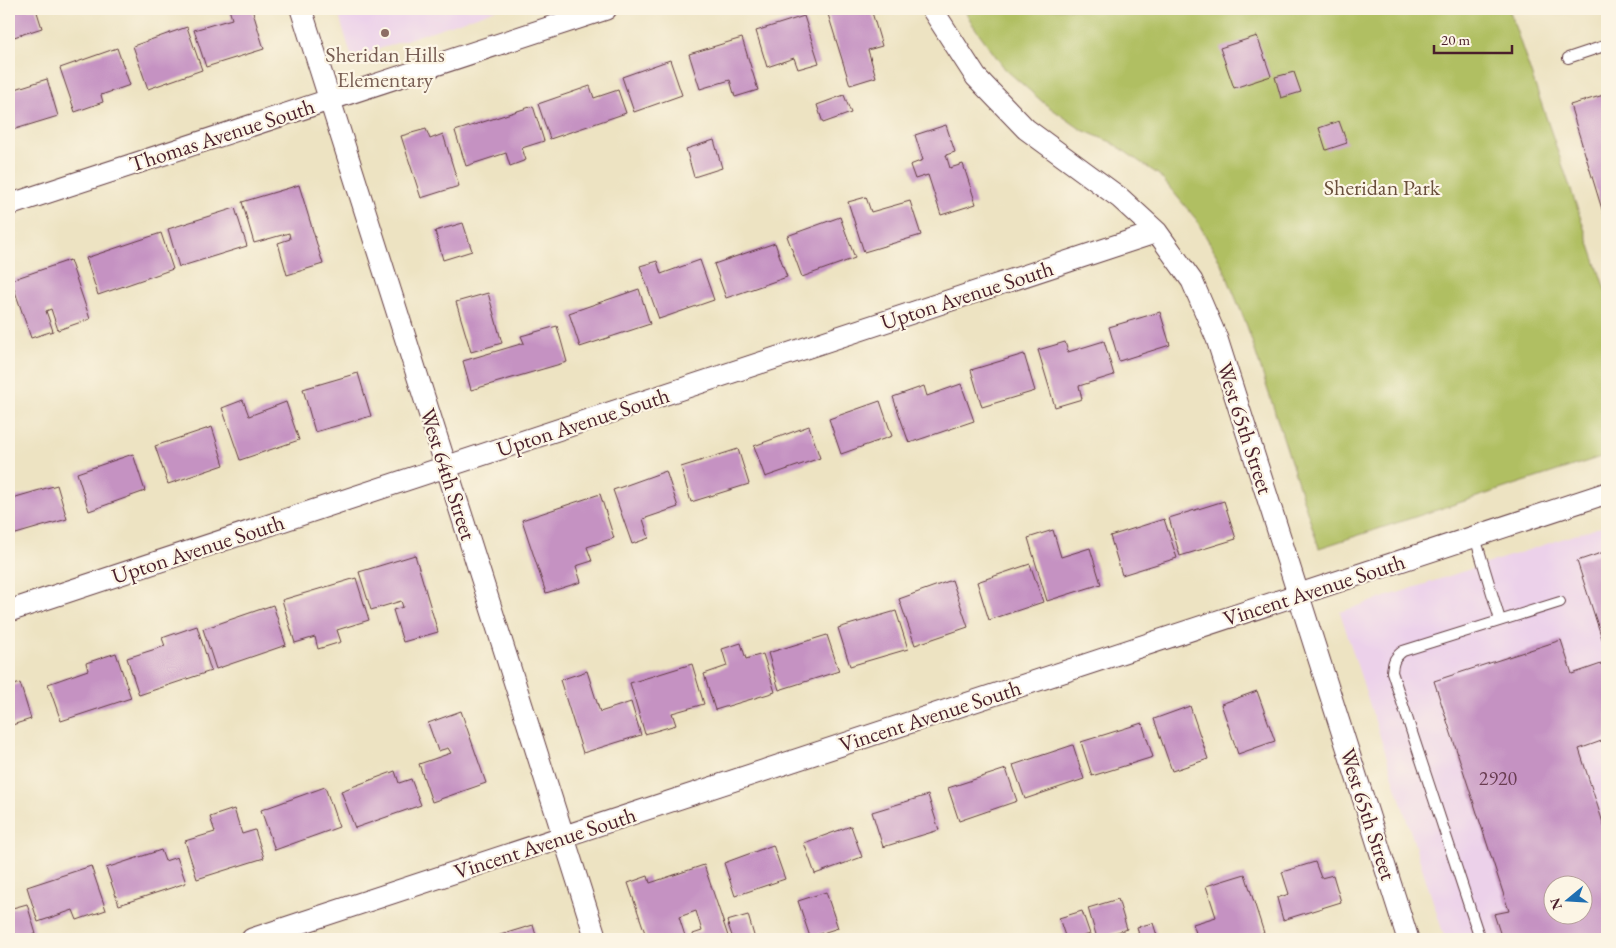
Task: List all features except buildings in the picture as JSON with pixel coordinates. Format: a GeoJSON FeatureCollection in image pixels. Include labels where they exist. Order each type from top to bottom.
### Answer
{"type":"FeatureCollection","features":[{"type":"Feature","properties":{"kind":"street","name":"West 64th Street"},"geometry":{"type":"LineString","coordinates":[[301,9],[596,939]]}},
{"type":"Feature","properties":{"kind":"street","name":"Thomas Avenue South"},"geometry":{"type":"LineString","coordinates":[[9,205],[606,9]]}},
{"type":"Feature","properties":{"kind":"street","name":"West 65th Street"},"geometry":{"type":"LineString","coordinates":[[932,9],[976,77],[1026,129],[1120,198],[1157,232],[1192,281],[1217,339],[1408,939]]}},
{"type":"Feature","properties":{"kind":"street","name":"Upton Avenue South"},"geometry":{"type":"LineString","coordinates":[[9,611],[1157,232]]}},
{"type":"Feature","properties":{"kind":"street","name":"Vincent Avenue South"},"geometry":{"type":"LineString","coordinates":[[252,939],[1607,493]]}},
{"type":"Feature","properties":{"kind":"lane"},"geometry":{"type":"LineString","coordinates":[[1568,58],[1607,45]]}},
{"type":"Feature","properties":{"kind":"lane"},"geometry":{"type":"LineString","coordinates":[[1475,537],[1500,620]]}},
{"type":"Feature","properties":{"kind":"lane"},"geometry":{"type":"LineString","coordinates":[[1480,939],[1392,672],[1395,657],[1403,651],[1560,602]]}},
{"type":"Feature","properties":{"kind":"shaded area","name":"Sheridan Hills Elementary"},"geometry":{"type":"Polygon","coordinates":[[[337,9],[498,9],[352,58],[337,9]]]}},
{"type":"Feature","properties":{"kind":"shaded area"},"geometry":{"type":"Polygon","coordinates":[[[1607,524],[1607,939],[1445,939],[1340,612],[1607,524]]]}},
{"type":"Feature","properties":{"kind":"green space","name":"Sheridan Park"},"geometry":{"type":"Polygon","coordinates":[[[964,9],[1509,9],[1607,295],[1607,455],[1319,548],[1247,326],[1223,267],[1196,219],[1159,175],[1111,142],[1082,130],[1045,104],[1005,69],[973,25],[964,9]]]}},
{"type":"Feature","properties":{"kind":"place","name":"Sheridan Hills Elementary"},"geometry":{"type":"Point","coordinates":[385,33]}}]}
